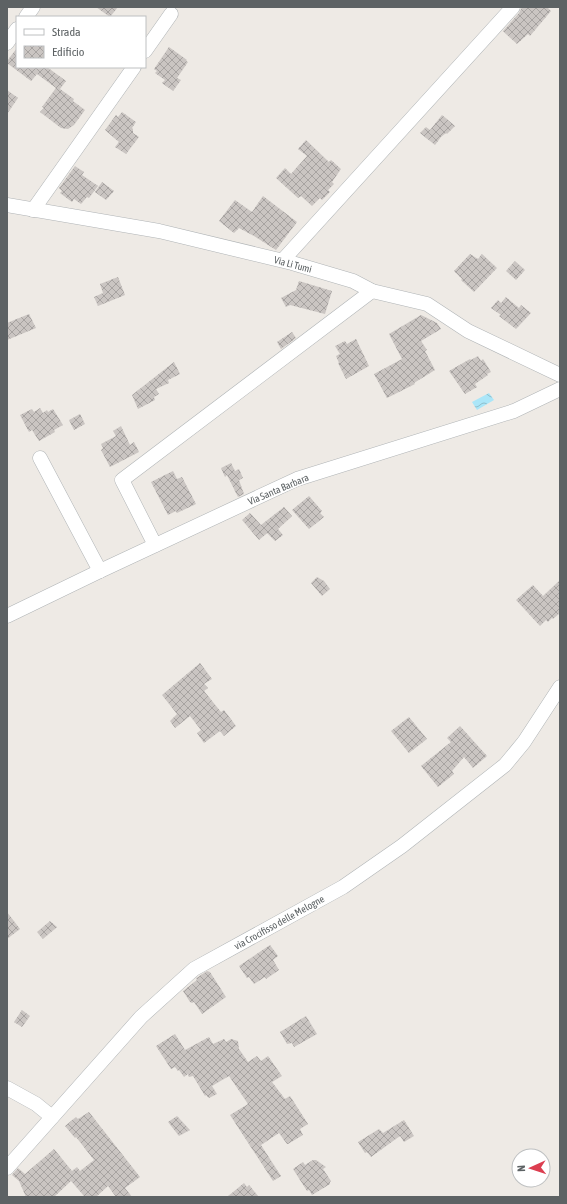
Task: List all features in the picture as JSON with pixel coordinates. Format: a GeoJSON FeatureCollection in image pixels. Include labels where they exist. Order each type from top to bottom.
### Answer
{"type":"FeatureCollection","features":[{"type":"Feature","properties":{"kind":"street"},"geometry":{"type":"LineString","coordinates":[[27,16],[33,7]]}},
{"type":"Feature","properties":{"kind":"street"},"geometry":{"type":"LineString","coordinates":[[283,260],[513,7]]}},
{"type":"Feature","properties":{"kind":"street"},"geometry":{"type":"LineString","coordinates":[[146,50],[171,14]]}},
{"type":"Feature","properties":{"kind":"street"},"geometry":{"type":"LineString","coordinates":[[7,43],[16,30]]}},
{"type":"Feature","properties":{"kind":"street"},"geometry":{"type":"LineString","coordinates":[[33,210],[133,68]]}},
{"type":"Feature","properties":{"kind":"street","name":"Via Li Tumi"},"geometry":{"type":"LineString","coordinates":[[7,205],[159,231],[283,260],[353,281],[372,291],[426,304],[468,331],[560,375]]}},
{"type":"Feature","properties":{"kind":"street"},"geometry":{"type":"LineString","coordinates":[[155,545],[122,480],[372,291]]}},
{"type":"Feature","properties":{"kind":"street","name":"Via Santa Barbara"},"geometry":{"type":"LineString","coordinates":[[7,616],[298,479],[514,411],[560,389]]}},
{"type":"Feature","properties":{"kind":"street"},"geometry":{"type":"LineString","coordinates":[[40,458],[100,571]]}},
{"type":"Feature","properties":{"kind":"street","name":"via Crocifisso delle Melogne"},"geometry":{"type":"LineString","coordinates":[[7,1168],[141,1017],[194,969],[343,887],[402,846],[505,765],[524,742],[560,687]]}},
{"type":"Feature","properties":{"kind":"street"},"geometry":{"type":"LineString","coordinates":[[7,1088],[36,1104],[52,1117]]}},
{"type":"Feature","properties":{"kind":"water"},"geometry":{"type":"Polygon","coordinates":[[[489,393],[494,400],[477,410],[472,402],[489,393]]]}},
{"type":"Feature","properties":{"kind":"building"},"geometry":{"type":"Polygon","coordinates":[[[96,7],[118,7],[111,16],[96,7]]]}},
{"type":"Feature","properties":{"kind":"building"},"geometry":{"type":"Polygon","coordinates":[[[522,7],[547,7],[551,11],[530,36],[528,34],[517,44],[503,31],[519,13],[522,7]]]}},
{"type":"Feature","properties":{"kind":"building"},"geometry":{"type":"Polygon","coordinates":[[[169,47],[188,62],[177,78],[181,80],[173,91],[162,83],[165,80],[155,73],[157,71],[154,69],[169,47]]]}},
{"type":"Feature","properties":{"kind":"building"},"geometry":{"type":"Polygon","coordinates":[[[16,49],[16,68],[48,68],[66,81],[60,89],[74,99],[73,101],[85,110],[74,125],[68,129],[61,128],[40,112],[56,88],[37,74],[31,81],[7,63],[16,49]]]}},
{"type":"Feature","properties":{"kind":"building"},"geometry":{"type":"Polygon","coordinates":[[[7,90],[18,98],[7,114],[7,90]]]}},
{"type":"Feature","properties":{"kind":"building"},"geometry":{"type":"Polygon","coordinates":[[[122,112],[136,122],[132,128],[133,133],[139,137],[126,154],[115,147],[119,142],[105,130],[116,115],[118,117],[122,112]]]}},
{"type":"Feature","properties":{"kind":"building"},"geometry":{"type":"Polygon","coordinates":[[[442,115],[455,126],[447,134],[446,133],[441,137],[435,145],[420,133],[426,127],[430,130],[442,115]]]}},
{"type":"Feature","properties":{"kind":"building"},"geometry":{"type":"Polygon","coordinates":[[[306,140],[329,162],[331,160],[341,169],[332,182],[334,184],[328,190],[330,192],[322,200],[320,198],[312,206],[301,196],[298,198],[276,178],[285,168],[291,174],[307,156],[298,149],[306,140]]]}},
{"type":"Feature","properties":{"kind":"building"},"geometry":{"type":"Polygon","coordinates":[[[75,166],[84,172],[82,175],[98,186],[89,198],[87,197],[81,204],[74,199],[72,202],[60,193],[62,191],[59,188],[75,166]]]}},
{"type":"Feature","properties":{"kind":"building"},"geometry":{"type":"Polygon","coordinates":[[[102,182],[114,191],[106,200],[95,192],[102,182]]]}},
{"type":"Feature","properties":{"kind":"building"},"geometry":{"type":"Polygon","coordinates":[[[263,196],[297,222],[276,250],[239,228],[234,233],[219,221],[235,200],[252,212],[263,196]]]}},
{"type":"Feature","properties":{"kind":"building"},"geometry":{"type":"Polygon","coordinates":[[[470,254],[478,259],[482,254],[497,268],[474,292],[454,271],[470,254]]]}},
{"type":"Feature","properties":{"kind":"building"},"geometry":{"type":"Polygon","coordinates":[[[515,261],[525,270],[516,280],[506,271],[515,261]]]}},
{"type":"Feature","properties":{"kind":"building"},"geometry":{"type":"Polygon","coordinates":[[[118,277],[125,295],[98,306],[94,297],[103,293],[100,284],[118,277]]]}},
{"type":"Feature","properties":{"kind":"building"},"geometry":{"type":"Polygon","coordinates":[[[299,281],[332,291],[325,314],[290,305],[286,307],[281,298],[296,290],[299,281]]]}},
{"type":"Feature","properties":{"kind":"building"},"geometry":{"type":"Polygon","coordinates":[[[506,297],[519,308],[521,305],[531,313],[516,329],[491,308],[498,300],[501,303],[506,297]]]}},
{"type":"Feature","properties":{"kind":"building"},"geometry":{"type":"Polygon","coordinates":[[[29,314],[36,328],[7,340],[7,323],[29,314]]]}},
{"type":"Feature","properties":{"kind":"building"},"geometry":{"type":"Polygon","coordinates":[[[421,315],[437,323],[441,329],[421,341],[427,350],[425,351],[435,370],[414,383],[415,384],[387,398],[374,374],[402,359],[389,334],[421,315]]]}},
{"type":"Feature","properties":{"kind":"building"},"geometry":{"type":"Polygon","coordinates":[[[292,332],[296,338],[281,349],[277,342],[292,332]]]}},
{"type":"Feature","properties":{"kind":"building"},"geometry":{"type":"Polygon","coordinates":[[[356,339],[369,366],[346,379],[338,363],[336,356],[340,354],[335,346],[345,341],[347,344],[356,339]]]}},
{"type":"Feature","properties":{"kind":"building"},"geometry":{"type":"Polygon","coordinates":[[[478,356],[481,361],[483,359],[491,372],[475,384],[477,387],[465,394],[449,371],[478,356]]]}},
{"type":"Feature","properties":{"kind":"building"},"geometry":{"type":"Polygon","coordinates":[[[174,362],[180,374],[168,380],[169,383],[156,389],[159,394],[154,397],[155,400],[138,409],[132,395],[174,362]]]}},
{"type":"Feature","properties":{"kind":"building"},"geometry":{"type":"Polygon","coordinates":[[[40,408],[43,413],[47,410],[48,412],[53,409],[63,425],[54,430],[55,432],[39,441],[32,430],[29,432],[20,415],[32,409],[34,412],[40,408]]]}},
{"type":"Feature","properties":{"kind":"building"},"geometry":{"type":"Polygon","coordinates":[[[80,414],[85,424],[74,430],[69,420],[80,414]]]}},
{"type":"Feature","properties":{"kind":"building"},"geometry":{"type":"Polygon","coordinates":[[[121,426],[130,445],[134,442],[139,452],[110,467],[101,450],[103,448],[101,444],[116,436],[113,431],[121,426]]]}},
{"type":"Feature","properties":{"kind":"building"},"geometry":{"type":"Polygon","coordinates":[[[231,463],[235,471],[239,469],[243,478],[239,480],[244,494],[238,497],[227,475],[225,477],[221,468],[231,463]]]}},
{"type":"Feature","properties":{"kind":"building"},"geometry":{"type":"Polygon","coordinates":[[[173,471],[177,479],[182,477],[196,504],[177,513],[176,511],[168,515],[151,482],[173,471]]]}},
{"type":"Feature","properties":{"kind":"building"},"geometry":{"type":"Polygon","coordinates":[[[309,496],[322,511],[320,513],[324,517],[309,529],[292,510],[309,496]]]}},
{"type":"Feature","properties":{"kind":"building"},"geometry":{"type":"Polygon","coordinates":[[[284,507],[292,516],[278,529],[283,535],[275,541],[267,533],[259,540],[242,520],[250,513],[261,525],[284,507]]]}},
{"type":"Feature","properties":{"kind":"building"},"geometry":{"type":"Polygon","coordinates":[[[317,577],[324,581],[330,589],[322,596],[311,583],[317,577]]]}},
{"type":"Feature","properties":{"kind":"building"},"geometry":{"type":"Polygon","coordinates":[[[560,580],[560,613],[548,622],[546,620],[540,626],[516,600],[533,585],[543,596],[560,580]]]}},
{"type":"Feature","properties":{"kind":"building"},"geometry":{"type":"Polygon","coordinates":[[[200,663],[212,679],[204,684],[208,688],[204,691],[221,712],[224,710],[236,726],[224,736],[220,731],[204,743],[197,733],[201,730],[190,716],[175,728],[170,721],[177,714],[162,695],[200,663]]]}},
{"type":"Feature","properties":{"kind":"building"},"geometry":{"type":"Polygon","coordinates":[[[409,717],[427,739],[409,753],[391,731],[409,717]]]}},
{"type":"Feature","properties":{"kind":"building"},"geometry":{"type":"Polygon","coordinates":[[[460,726],[487,756],[473,768],[464,757],[452,771],[454,774],[438,787],[421,766],[451,742],[447,738],[460,726]]]}},
{"type":"Feature","properties":{"kind":"building"},"geometry":{"type":"Polygon","coordinates":[[[7,912],[20,929],[7,939],[7,912]]]}},
{"type":"Feature","properties":{"kind":"building"},"geometry":{"type":"Polygon","coordinates":[[[50,921],[57,927],[43,939],[37,932],[50,921]]]}},
{"type":"Feature","properties":{"kind":"building"},"geometry":{"type":"Polygon","coordinates":[[[270,945],[278,956],[273,960],[279,970],[266,979],[265,977],[254,984],[249,977],[247,978],[239,966],[270,945]]]}},
{"type":"Feature","properties":{"kind":"building"},"geometry":{"type":"Polygon","coordinates":[[[207,971],[210,972],[226,997],[202,1014],[194,1002],[190,1002],[183,991],[197,980],[196,978],[207,971]]]}},
{"type":"Feature","properties":{"kind":"building"},"geometry":{"type":"Polygon","coordinates":[[[22,1010],[30,1016],[22,1027],[14,1022],[22,1010]]]}},
{"type":"Feature","properties":{"kind":"building"},"geometry":{"type":"Polygon","coordinates":[[[306,1016],[317,1034],[294,1047],[292,1043],[287,1044],[280,1032],[306,1016]]]}},
{"type":"Feature","properties":{"kind":"building"},"geometry":{"type":"Polygon","coordinates":[[[175,1034],[185,1050],[209,1037],[213,1044],[224,1039],[226,1042],[231,1039],[238,1041],[239,1049],[248,1062],[257,1056],[261,1061],[268,1056],[282,1076],[272,1082],[285,1099],[290,1096],[308,1124],[300,1129],[303,1135],[288,1144],[279,1133],[261,1145],[281,1176],[273,1181],[230,1115],[248,1104],[229,1076],[212,1086],[217,1094],[209,1098],[206,1095],[205,1096],[193,1076],[189,1077],[188,1074],[184,1077],[175,1067],[171,1069],[156,1046],[175,1034]]]}},
{"type":"Feature","properties":{"kind":"building"},"geometry":{"type":"Polygon","coordinates":[[[89,1112],[140,1177],[125,1188],[132,1197],[116,1197],[108,1186],[96,1197],[85,1197],[71,1181],[54,1197],[26,1197],[19,1181],[12,1175],[18,1168],[25,1174],[54,1149],[72,1171],[77,1167],[80,1171],[94,1160],[76,1137],[75,1138],[65,1126],[76,1117],[78,1119],[89,1112]]]}},
{"type":"Feature","properties":{"kind":"building"},"geometry":{"type":"Polygon","coordinates":[[[177,1116],[190,1130],[179,1136],[168,1122],[177,1116]]]}},
{"type":"Feature","properties":{"kind":"building"},"geometry":{"type":"Polygon","coordinates":[[[404,1120],[414,1136],[404,1142],[400,1136],[371,1157],[367,1152],[365,1153],[358,1142],[379,1129],[383,1133],[404,1120]]]}},
{"type":"Feature","properties":{"kind":"building"},"geometry":{"type":"Polygon","coordinates":[[[313,1160],[316,1160],[326,1167],[323,1169],[331,1181],[330,1184],[312,1195],[309,1190],[307,1191],[293,1169],[303,1162],[305,1165],[313,1160]]]}},
{"type":"Feature","properties":{"kind":"building"},"geometry":{"type":"Polygon","coordinates":[[[244,1183],[247,1187],[249,1185],[259,1197],[227,1197],[244,1183]]]}}]}
